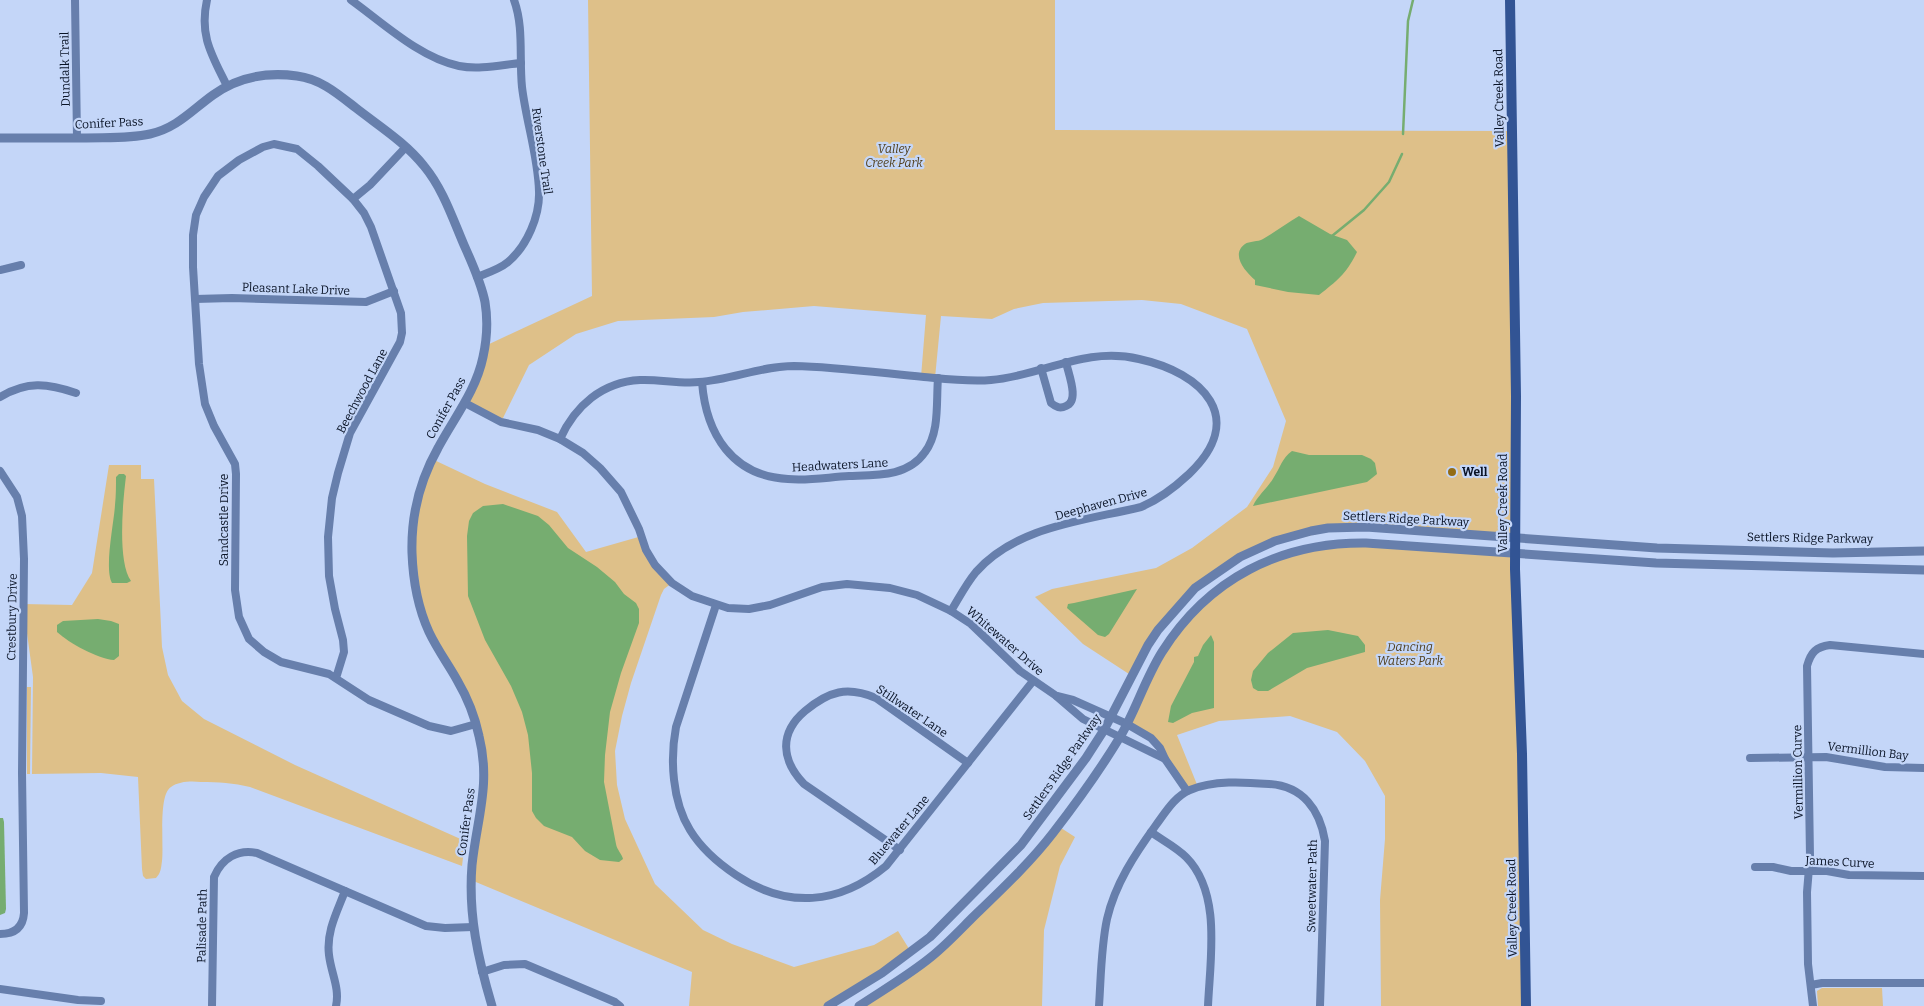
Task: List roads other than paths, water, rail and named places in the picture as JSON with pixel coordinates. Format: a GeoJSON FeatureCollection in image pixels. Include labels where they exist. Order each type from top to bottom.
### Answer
{"type":"FeatureCollection","features":[{"type":"Feature","properties":{"kind":"main road","name":"Valley Creek Road"},"geometry":{"type":"LineString","coordinates":[[1510,0],[1516,386],[1515,553],[1526,1006]]}},
{"type":"Feature","properties":{"kind":"street","name":"Dundalk Trail"},"geometry":{"type":"LineString","coordinates":[[75,0],[77,138]]}},
{"type":"Feature","properties":{"kind":"street"},"geometry":{"type":"LineString","coordinates":[[207,0],[204,14],[206,39],[227,86]]}},
{"type":"Feature","properties":{"kind":"street"},"geometry":{"type":"LineString","coordinates":[[351,0],[436,59],[460,66],[484,67],[521,62]]}},
{"type":"Feature","properties":{"kind":"street","name":"Riverstone Trail"},"geometry":{"type":"LineString","coordinates":[[477,277],[506,263],[518,252],[529,235],[538,210],[539,192],[526,115],[519,22],[514,0]]}},
{"type":"Feature","properties":{"kind":"street","name":"Conifer Pass"},"geometry":{"type":"LineString","coordinates":[[0,138],[125,138],[149,134],[170,128],[191,114],[213,95],[236,81],[256,76],[301,76],[326,85],[405,148],[422,164],[442,194],[477,277],[486,308],[486,342],[480,368],[464,403],[436,451],[426,475],[415,511],[412,549],[416,594],[422,616],[436,647],[462,690],[476,724],[483,754],[484,786],[472,865],[471,884],[473,927],[482,972],[492,1006]]}},
{"type":"Feature","properties":{"kind":"street","name":"Sandcastle Drive"},"geometry":{"type":"LineString","coordinates":[[394,291],[371,227],[364,213],[353,199],[297,148],[274,144],[263,147],[239,160],[218,176],[204,197],[196,215],[193,235],[199,364],[206,404],[214,426],[235,464],[235,590],[239,617],[249,639],[264,652],[281,662],[320,671],[336,678],[369,700],[429,726],[451,731],[476,724]]}},
{"type":"Feature","properties":{"kind":"street"},"geometry":{"type":"LineString","coordinates":[[353,199],[370,185],[405,148]]}},
{"type":"Feature","properties":{"kind":"street"},"geometry":{"type":"LineString","coordinates":[[0,270],[21,265]]}},
{"type":"Feature","properties":{"kind":"street","name":"Pleasant Lake Drive"},"geometry":{"type":"LineString","coordinates":[[195,299],[232,298],[366,302],[394,291]]}},
{"type":"Feature","properties":{"kind":"street","name":"Beechwood Lane"},"geometry":{"type":"LineString","coordinates":[[336,678],[344,652],[344,640],[335,609],[329,576],[329,520],[338,473],[350,432],[400,342],[402,333],[401,313],[394,291]]}},
{"type":"Feature","properties":{"kind":"street","name":"Deephaven Drive"},"geometry":{"type":"LineString","coordinates":[[560,439],[568,423],[579,408],[596,394],[619,383],[641,380],[686,384],[786,366],[938,378],[992,380],[1066,362],[1098,356],[1112,356],[1137,358],[1165,367],[1190,379],[1204,391],[1214,409],[1216,429],[1211,447],[1196,466],[1172,490],[1141,507],[1038,532],[1015,541],[995,555],[976,573],[951,611]]}},
{"type":"Feature","properties":{"kind":"street"},"geometry":{"type":"LineString","coordinates":[[1041,368],[1051,403],[1064,407],[1071,403],[1073,395],[1066,362]]}},
{"type":"Feature","properties":{"kind":"street","name":"Headwaters Lane"},"geometry":{"type":"LineString","coordinates":[[702,382],[703,402],[709,422],[720,444],[746,468],[760,474],[788,480],[890,474],[909,467],[924,454],[933,437],[938,378]]}},
{"type":"Feature","properties":{"kind":"street"},"geometry":{"type":"LineString","coordinates":[[0,397],[10,391],[28,385],[44,384],[76,393]]}},
{"type":"Feature","properties":{"kind":"street","name":"Whitewater Drive"},"geometry":{"type":"LineString","coordinates":[[464,403],[501,422],[538,430],[560,439],[583,453],[600,468],[621,492],[655,566],[672,584],[692,596],[728,608],[749,609],[770,605],[822,587],[847,584],[902,591],[933,601],[971,624],[1033,682],[1055,695],[1083,719],[1165,759]]}},
{"type":"Feature","properties":{"kind":"street","name":"Crestbury Drive"},"geometry":{"type":"LineString","coordinates":[[0,471],[17,497],[22,516],[24,558],[22,773],[24,915],[22,923],[17,930],[0,934]]}},
{"type":"Feature","properties":{"kind":"street","name":"Settlers Ridge Parkway"},"geometry":{"type":"LineString","coordinates":[[828,1006],[838,1004],[930,937],[1014,852],[1086,758],[1111,718],[1148,645],[1169,616],[1195,588],[1213,574],[1257,548],[1311,531],[1366,527],[1657,548],[1834,553],[1924,551]]}},
{"type":"Feature","properties":{"kind":"street","name":"Settlers Ridge Parkway"},"geometry":{"type":"LineString","coordinates":[[859,1006],[930,958],[1005,886],[1052,834],[1093,778],[1120,737],[1162,652],[1182,624],[1221,586],[1263,562],[1313,546],[1347,542],[1656,563],[1924,570]]}},
{"type":"Feature","properties":{"kind":"street","name":"Bluewater Lane"},"geometry":{"type":"LineString","coordinates":[[716,605],[676,727],[672,747],[673,772],[678,802],[689,830],[708,853],[749,884],[786,897],[806,899],[823,897],[848,890],[876,874],[900,850],[1033,682]]}},
{"type":"Feature","properties":{"kind":"street","name":"Vermillion Curve"},"geometry":{"type":"LineString","coordinates":[[1813,1006],[1808,964],[1807,892],[1810,856],[1806,666],[1811,654],[1818,647],[1830,645],[1924,654]]}},
{"type":"Feature","properties":{"kind":"street","name":"Stillwater Lane"},"geometry":{"type":"LineString","coordinates":[[900,850],[804,784],[795,774],[789,764],[786,748],[787,738],[793,723],[817,700],[829,694],[841,691],[865,694],[876,698],[968,763]]}},
{"type":"Feature","properties":{"kind":"street","name":"Whitewater Drive"},"geometry":{"type":"LineString","coordinates":[[1055,695],[1073,700],[1127,724],[1151,738],[1160,748],[1165,759],[1187,791]]}},
{"type":"Feature","properties":{"kind":"street","name":"Vermillion Bay"},"geometry":{"type":"LineString","coordinates":[[1750,758],[1826,756],[1885,767],[1924,768]]}},
{"type":"Feature","properties":{"kind":"street","name":"Sweetwater Path"},"geometry":{"type":"LineString","coordinates":[[1099,1006],[1104,936],[1110,905],[1129,864],[1169,808],[1187,791],[1216,784],[1275,784],[1298,793],[1316,812],[1323,827],[1325,841],[1320,1006]]}},
{"type":"Feature","properties":{"kind":"street"},"geometry":{"type":"LineString","coordinates":[[1151,832],[1185,856],[1194,866],[1206,888],[1211,920],[1208,1006]]}},
{"type":"Feature","properties":{"kind":"street","name":"Palisade Path"},"geometry":{"type":"LineString","coordinates":[[212,1006],[213,886],[217,869],[227,858],[242,852],[257,853],[426,926],[445,928],[473,927]]}},
{"type":"Feature","properties":{"kind":"street","name":"James Curve"},"geometry":{"type":"LineString","coordinates":[[1755,867],[1827,871],[1851,875],[1924,876]]}},
{"type":"Feature","properties":{"kind":"street"},"geometry":{"type":"LineString","coordinates":[[336,1006],[336,982],[329,954],[329,932],[346,891]]}},
{"type":"Feature","properties":{"kind":"street"},"geometry":{"type":"LineString","coordinates":[[482,972],[504,965],[525,964],[615,1002],[620,1006]]}},
{"type":"Feature","properties":{"kind":"street"},"geometry":{"type":"LineString","coordinates":[[1811,984],[1924,983]]}},
{"type":"Feature","properties":{"kind":"street"},"geometry":{"type":"LineString","coordinates":[[0,989],[78,1000],[102,1001]]}},
{"type":"Feature","properties":{"kind":"waterway"},"geometry":{"type":"LineString","coordinates":[[1403,134],[1408,21],[1413,0]]}},
{"type":"Feature","properties":{"kind":"waterway"},"geometry":{"type":"LineString","coordinates":[[1332,236],[1364,210],[1389,182],[1402,154]]}},
{"type":"Feature","properties":{"kind":"place","name":"Well"},"geometry":{"type":"Point","coordinates":[1452,472]}},
{"type":"Feature","properties":{"kind":"park label","name":"Valley Creek Park"},"geometry":{"type":"Point","coordinates":[894,156]}},
{"type":"Feature","properties":{"kind":"park label","name":"Dancing Waters Park"},"geometry":{"type":"Point","coordinates":[1410,654]}}]}
